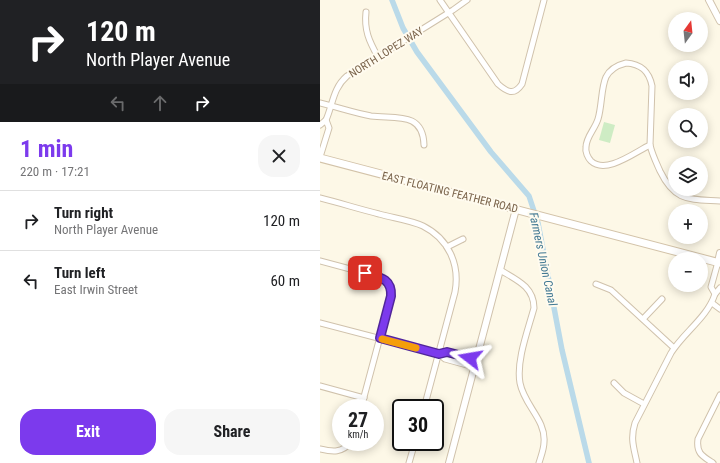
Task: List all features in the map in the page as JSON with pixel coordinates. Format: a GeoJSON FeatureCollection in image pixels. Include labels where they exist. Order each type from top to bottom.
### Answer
{"type":"FeatureCollection","features":[{"type":"Feature","properties":{"kind":"main road","name":"EAST FLOATING FEATHER ROAD"},"geometry":{"type":"LineString","coordinates":[[320,158],[719,263]]}},
{"type":"Feature","properties":{"kind":"street"},"geometry":{"type":"LineString","coordinates":[[440,0],[498,84],[506,90],[513,92],[522,84],[544,0]]}},
{"type":"Feature","properties":{"kind":"street","name":"NORTH LOPEZ WAY"},"geometry":{"type":"LineString","coordinates":[[320,158],[329,128],[326,120],[335,90],[341,81],[467,0]]}},
{"type":"Feature","properties":{"kind":"street"},"geometry":{"type":"LineString","coordinates":[[709,0],[720,20]]}},
{"type":"Feature","properties":{"kind":"street"},"geometry":{"type":"LineString","coordinates":[[366,12],[366,34],[378,57]]}},
{"type":"Feature","properties":{"kind":"street"},"geometry":{"type":"LineString","coordinates":[[650,144],[612,165],[605,166],[599,166],[592,162],[585,149],[587,140],[598,118],[606,77],[612,69],[619,64],[634,63],[641,66],[650,79],[652,86],[650,144],[653,157],[670,188],[677,194],[692,199],[720,201]]}},
{"type":"Feature","properties":{"kind":"street"},"geometry":{"type":"LineString","coordinates":[[320,103],[370,115],[396,116],[412,121],[419,126],[422,131],[424,145]]}},
{"type":"Feature","properties":{"kind":"street"},"geometry":{"type":"LineString","coordinates":[[320,125],[326,120]]}},
{"type":"Feature","properties":{"kind":"street"},"geometry":{"type":"LineString","coordinates":[[320,198],[418,224],[434,233],[447,247],[456,269],[456,286],[426,399]]}},
{"type":"Feature","properties":{"kind":"street"},"geometry":{"type":"LineString","coordinates":[[449,463],[500,270],[519,210]]}},
{"type":"Feature","properties":{"kind":"street"},"geometry":{"type":"LineString","coordinates":[[447,247],[463,239]]}},
{"type":"Feature","properties":{"kind":"street"},"geometry":{"type":"LineString","coordinates":[[715,294],[711,287],[719,263],[720,253]]}},
{"type":"Feature","properties":{"kind":"street"},"geometry":{"type":"LineString","coordinates":[[320,261],[380,277],[390,284],[391,290],[391,296],[364,398],[320,386]]}},
{"type":"Feature","properties":{"kind":"street"},"geometry":{"type":"LineString","coordinates":[[500,270],[526,286],[533,296],[534,308],[520,364],[519,376],[525,400],[538,418],[543,429],[544,447],[539,463]]}},
{"type":"Feature","properties":{"kind":"street"},"geometry":{"type":"LineString","coordinates":[[596,284],[610,290],[674,348]]}},
{"type":"Feature","properties":{"kind":"street"},"geometry":{"type":"LineString","coordinates":[[637,463],[632,433],[644,404],[674,348],[704,315],[712,303],[715,294],[720,288]]}},
{"type":"Feature","properties":{"kind":"street"},"geometry":{"type":"LineString","coordinates":[[642,319],[662,299]]}},
{"type":"Feature","properties":{"kind":"street"},"geometry":{"type":"LineString","coordinates":[[712,303],[720,309]]}},
{"type":"Feature","properties":{"kind":"street"},"geometry":{"type":"LineString","coordinates":[[320,323],[439,354],[445,359],[474,367]]}},
{"type":"Feature","properties":{"kind":"street"},"geometry":{"type":"LineString","coordinates":[[439,354],[447,352],[476,360]]}},
{"type":"Feature","properties":{"kind":"street"},"geometry":{"type":"LineString","coordinates":[[614,383],[624,393],[644,404]]}},
{"type":"Feature","properties":{"kind":"street"},"geometry":{"type":"LineString","coordinates":[[713,463],[704,458],[699,452],[697,445],[698,439],[720,395]]}},
{"type":"Feature","properties":{"kind":"street"},"geometry":{"type":"LineString","coordinates":[[320,449],[336,452],[338,451]]}},
{"type":"Feature","properties":{"kind":"street"},"geometry":{"type":"LineString","coordinates":[[409,463],[412,451]]}},
{"type":"Feature","properties":{"kind":"green space"},"geometry":{"type":"Polygon","coordinates":[[[604,122],[615,125],[610,143],[599,140],[604,122]]]}},
{"type":"Feature","properties":{"kind":"waterway","name":"Farmers Union Canal"},"geometry":{"type":"LineString","coordinates":[[392,0],[403,28],[417,52],[491,152],[529,196],[538,223],[562,350],[589,463]]}},
{"type":"Feature","properties":{"kind":"slow traffic"},"geometry":{"type":"LineString","coordinates":[[382,339],[416,348]]}},
{"type":"Feature","properties":{"kind":"route"},"geometry":{"type":"LineString","coordinates":[[365,273],[380,277],[390,284],[391,296],[380,338],[439,354],[447,352],[470,358]]}}]}
